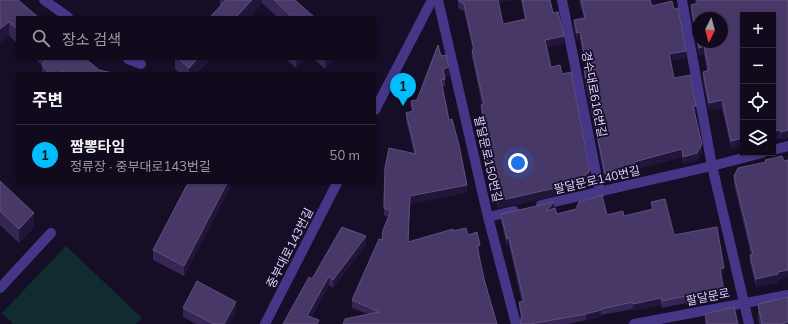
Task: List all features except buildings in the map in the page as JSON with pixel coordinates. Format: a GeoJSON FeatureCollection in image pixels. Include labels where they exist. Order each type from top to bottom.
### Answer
{"type":"FeatureCollection","features":[{"type":"Feature","properties":{"kind":"street"},"geometry":{"type":"LineString","coordinates":[[44,0],[67,16]]}},
{"type":"Feature","properties":{"kind":"street"},"geometry":{"type":"LineString","coordinates":[[376,108],[432,0]]}},
{"type":"Feature","properties":{"kind":"street","name":"팔달문로150번길"},"geometry":{"type":"LineString","coordinates":[[438,0],[488,217],[516,324]]}},
{"type":"Feature","properties":{"kind":"street","name":"경수대로616번길"},"geometry":{"type":"LineString","coordinates":[[562,0],[600,193]]}},
{"type":"Feature","properties":{"kind":"street"},"geometry":{"type":"LineString","coordinates":[[682,0],[712,166],[749,324]]}},
{"type":"Feature","properties":{"kind":"street"},"geometry":{"type":"LineString","coordinates":[[131,60],[141,64]]}},
{"type":"Feature","properties":{"kind":"street"},"geometry":{"type":"LineString","coordinates":[[776,149],[788,146]]}},
{"type":"Feature","properties":{"kind":"street","name":"팔달문로140번길"},"geometry":{"type":"LineString","coordinates":[[488,217],[600,193],[750,156]]}},
{"type":"Feature","properties":{"kind":"street","name":"중부대로143번길"},"geometry":{"type":"LineString","coordinates":[[265,324],[337,184]]}},
{"type":"Feature","properties":{"kind":"street"},"geometry":{"type":"LineString","coordinates":[[0,288],[50,234]]}},
{"type":"Feature","properties":{"kind":"street","name":"팔달문로"},"geometry":{"type":"LineString","coordinates":[[634,324],[788,295]]}},
{"type":"Feature","properties":{"kind":"green space"},"geometry":{"type":"Polygon","coordinates":[[[66,246],[142,318],[136,324],[13,324],[2,313],[66,246]]]}},
{"type":"Feature","properties":{"kind":"place","name":"짬뽕타임"},"geometry":{"type":"Point","coordinates":[403,106]}}]}
